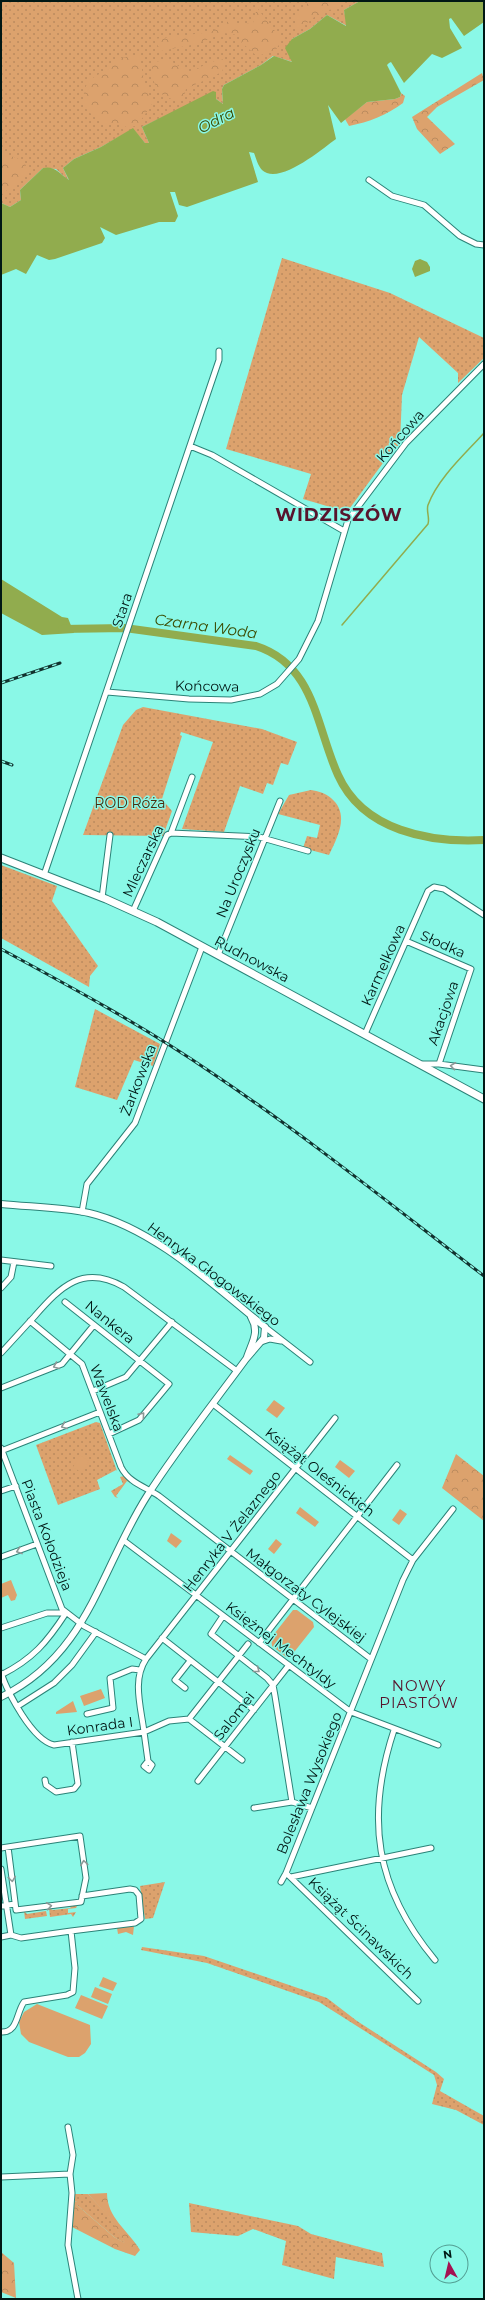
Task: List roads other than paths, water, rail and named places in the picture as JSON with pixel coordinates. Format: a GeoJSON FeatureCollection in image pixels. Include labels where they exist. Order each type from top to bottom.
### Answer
{"type":"FeatureCollection","features":[{"type":"Feature","properties":{"kind":"main road","name":"Rudnowska"},"geometry":{"type":"LineString","coordinates":[[1,858],[133,911],[423,1064],[484,1099]]}},
{"type":"Feature","properties":{"kind":"street"},"geometry":{"type":"LineString","coordinates":[[369,180],[392,196],[424,205],[460,236],[476,244],[484,245]]}},
{"type":"Feature","properties":{"kind":"street","name":"Stara"},"geometry":{"type":"LineString","coordinates":[[44,875],[219,360],[219,351]]}},
{"type":"Feature","properties":{"kind":"street","name":"Końcowa"},"geometry":{"type":"LineString","coordinates":[[107,692],[189,699],[246,698],[271,688],[295,664],[322,613],[344,531],[351,516],[401,449],[484,364]]}},
{"type":"Feature","properties":{"kind":"street"},"geometry":{"type":"LineString","coordinates":[[190,446],[212,455],[344,531]]}},
{"type":"Feature","properties":{"kind":"street","name":"Mleczarska"},"geometry":{"type":"LineString","coordinates":[[133,911],[167,835],[171,832],[192,777]]}},
{"type":"Feature","properties":{"kind":"street","name":"Na Uroczysku"},"geometry":{"type":"LineString","coordinates":[[218,955],[280,801]]}},
{"type":"Feature","properties":{"kind":"street"},"geometry":{"type":"LineString","coordinates":[[171,832],[264,838],[308,851]]}},
{"type":"Feature","properties":{"kind":"street"},"geometry":{"type":"LineString","coordinates":[[102,898],[110,835]]}},
{"type":"Feature","properties":{"kind":"street","name":"Karmelkowa"},"geometry":{"type":"LineString","coordinates":[[365,1034],[406,941],[420,904],[428,891],[438,887],[484,915]]}},
{"type":"Feature","properties":{"kind":"street","name":"Słodka"},"geometry":{"type":"LineString","coordinates":[[406,941],[471,969]]}},
{"type":"Feature","properties":{"kind":"street","name":"Żarkowska"},"geometry":{"type":"LineString","coordinates":[[82,1212],[87,1184],[135,1123],[202,947]]}},
{"type":"Feature","properties":{"kind":"street","name":"Akacjowa"},"geometry":{"type":"LineString","coordinates":[[438,1064],[471,969]]}},
{"type":"Feature","properties":{"kind":"street","name":"Akacjowa"},"geometry":{"type":"LineString","coordinates":[[423,1064],[438,1064],[484,1070]]}},
{"type":"Feature","properties":{"kind":"street","name":"Henryka Głogowskiego"},"geometry":{"type":"LineString","coordinates":[[1,1204],[82,1212],[120,1223],[154,1241],[310,1362]]}},
{"type":"Feature","properties":{"kind":"street"},"geometry":{"type":"LineString","coordinates":[[1,1260],[51,1266]]}},
{"type":"Feature","properties":{"kind":"street"},"geometry":{"type":"LineString","coordinates":[[1,1288],[11,1277],[14,1262]]}},
{"type":"Feature","properties":{"kind":"street"},"geometry":{"type":"LineString","coordinates":[[1,1353],[60,1288],[80,1279],[92,1277],[104,1278],[124,1287],[236,1372]]}},
{"type":"Feature","properties":{"kind":"street","name":"Nankera"},"geometry":{"type":"LineString","coordinates":[[65,1302],[169,1384],[139,1420],[109,1434]]}},
{"type":"Feature","properties":{"kind":"street"},"geometry":{"type":"LineString","coordinates":[[246,1359],[255,1337],[255,1326],[250,1315]]}},
{"type":"Feature","properties":{"kind":"street","name":"Wawelska"},"geometry":{"type":"LineString","coordinates":[[30,1321],[82,1364],[123,1472],[140,1486],[151,1491]]}},
{"type":"Feature","properties":{"kind":"street"},"geometry":{"type":"LineString","coordinates":[[93,1391],[126,1377],[172,1322]]}},
{"type":"Feature","properties":{"kind":"street"},"geometry":{"type":"LineString","coordinates":[[1,1388],[62,1364],[94,1325]]}},
{"type":"Feature","properties":{"kind":"street"},"geometry":{"type":"LineString","coordinates":[[255,1337],[265,1327]]}},
{"type":"Feature","properties":{"kind":"street"},"geometry":{"type":"LineString","coordinates":[[1,1697],[33,1678],[56,1658],[81,1624],[123,1540],[151,1491],[236,1372],[261,1342],[266,1334],[265,1327]]}},
{"type":"Feature","properties":{"kind":"street"},"geometry":{"type":"LineString","coordinates":[[261,1342],[274,1339],[284,1342]]}},
{"type":"Feature","properties":{"kind":"street","name":"Książąt Oleśnickich"},"geometry":{"type":"LineString","coordinates":[[213,1404],[413,1560]]}},
{"type":"Feature","properties":{"kind":"street"},"geometry":{"type":"LineString","coordinates":[[1,1449],[100,1412]]}},
{"type":"Feature","properties":{"kind":"street","name":"Henryka V Żelaznego"},"geometry":{"type":"LineString","coordinates":[[146,1659],[336,1418]]}},
{"type":"Feature","properties":{"kind":"street","name":"Piasta Kołodzieja"},"geometry":{"type":"LineString","coordinates":[[1,1449],[60,1604],[66,1613],[81,1624]]}},
{"type":"Feature","properties":{"kind":"street"},"geometry":{"type":"LineString","coordinates":[[259,1643],[397,1465]]}},
{"type":"Feature","properties":{"kind":"street"},"geometry":{"type":"LineString","coordinates":[[1,1491],[16,1486]]}},
{"type":"Feature","properties":{"kind":"street","name":"Małgorzaty Cylejskiej"},"geometry":{"type":"LineString","coordinates":[[151,1491],[292,1601],[371,1659]]}},
{"type":"Feature","properties":{"kind":"street","name":"Bolesława Wysokiego"},"geometry":{"type":"LineString","coordinates":[[280,1882],[286,1873],[402,1580],[413,1560],[453,1509]]}},
{"type":"Feature","properties":{"kind":"street","name":"Księżnej Mechtyldy"},"geometry":{"type":"LineString","coordinates":[[123,1540],[351,1712],[394,1730],[438,1745]]}},
{"type":"Feature","properties":{"kind":"street"},"geometry":{"type":"LineString","coordinates":[[1,1557],[37,1544]]}},
{"type":"Feature","properties":{"kind":"street"},"geometry":{"type":"LineString","coordinates":[[1,1628],[47,1612],[66,1613]]}},
{"type":"Feature","properties":{"kind":"street"},"geometry":{"type":"LineString","coordinates":[[1,1674],[28,1659],[41,1648],[66,1613]]}},
{"type":"Feature","properties":{"kind":"street"},"geometry":{"type":"LineString","coordinates":[[223,1616],[211,1634],[267,1678],[273,1685],[292,1802]]}},
{"type":"Feature","properties":{"kind":"street"},"geometry":{"type":"LineString","coordinates":[[81,1624],[146,1659]]}},
{"type":"Feature","properties":{"kind":"street"},"geometry":{"type":"LineString","coordinates":[[18,1706],[54,1683],[72,1665],[96,1632]]}},
{"type":"Feature","properties":{"kind":"street"},"geometry":{"type":"LineString","coordinates":[[162,1638],[254,1710]]}},
{"type":"Feature","properties":{"kind":"street"},"geometry":{"type":"LineString","coordinates":[[189,1719],[248,1644]]}},
{"type":"Feature","properties":{"kind":"street","name":"Konrada I"},"geometry":{"type":"LineString","coordinates":[[1,1674],[9,1693],[38,1737],[44,1742],[54,1745],[144,1732],[138,1682],[140,1670],[146,1659]]}},
{"type":"Feature","properties":{"kind":"street"},"geometry":{"type":"LineString","coordinates":[[185,1688],[175,1680],[190,1661]]}},
{"type":"Feature","properties":{"kind":"street","name":"Salomei"},"geometry":{"type":"LineString","coordinates":[[198,1781],[289,1665]]}},
{"type":"Feature","properties":{"kind":"street"},"geometry":{"type":"LineString","coordinates":[[87,1714],[113,1708],[110,1678],[132,1669],[140,1670]]}},
{"type":"Feature","properties":{"kind":"street"},"geometry":{"type":"LineString","coordinates":[[148,1761],[144,1732],[169,1721],[189,1719],[242,1760]]}},
{"type":"Feature","properties":{"kind":"street"},"geometry":{"type":"LineString","coordinates":[[394,1730],[385,1760],[378,1798],[377,1821],[381,1858],[389,1884],[403,1915],[435,1960]]}},
{"type":"Feature","properties":{"kind":"street"},"geometry":{"type":"LineString","coordinates":[[45,1780],[46,1785],[56,1792],[74,1789],[78,1784],[72,1742]]}},
{"type":"Feature","properties":{"kind":"street"},"geometry":{"type":"LineString","coordinates":[[254,1808],[292,1802],[312,1808]]}},
{"type":"Feature","properties":{"kind":"street"},"geometry":{"type":"LineString","coordinates":[[1,1848],[80,1836],[86,1878],[82,1899]]}},
{"type":"Feature","properties":{"kind":"street"},"geometry":{"type":"LineString","coordinates":[[1,1937],[10,1935],[21,1938],[135,1923],[141,1919],[139,1895],[133,1889],[16,1910],[8,1847]]}},
{"type":"Feature","properties":{"kind":"street"},"geometry":{"type":"LineString","coordinates":[[291,1877],[431,1848]]}},
{"type":"Feature","properties":{"kind":"street"},"geometry":{"type":"LineString","coordinates":[[1,1869],[4,1906],[10,1935]]}},
{"type":"Feature","properties":{"kind":"street","name":"Książąt Ścinawskich"},"geometry":{"type":"LineString","coordinates":[[286,1873],[418,2001]]}},
{"type":"Feature","properties":{"kind":"street"},"geometry":{"type":"LineString","coordinates":[[4,1906],[15,1904]]}},
{"type":"Feature","properties":{"kind":"street"},"geometry":{"type":"LineString","coordinates":[[1,2032],[8,2032],[13,2028],[24,2002],[67,1996],[73,1992],[75,1968],[71,1931]]}},
{"type":"Feature","properties":{"kind":"street"},"geometry":{"type":"LineString","coordinates":[[68,2127],[73,2155],[70,2174],[72,2193],[68,2245],[78,2299]]}},
{"type":"Feature","properties":{"kind":"street"},"geometry":{"type":"LineString","coordinates":[[1,2177],[70,2174]]}},
{"type":"Feature","properties":{"kind":"water","name":"Odra"},"geometry":{"type":"Polygon","coordinates":[[[360,1],[484,1],[484,22],[464,36],[451,18],[449,19],[450,28],[462,48],[442,58],[432,54],[404,83],[391,62],[389,63],[387,65],[401,93],[400,97],[395,99],[367,102],[341,123],[328,105],[336,139],[311,157],[289,170],[269,174],[262,170],[254,153],[249,152],[258,182],[187,207],[179,205],[175,192],[170,192],[178,216],[175,222],[159,222],[116,235],[100,227],[105,238],[102,243],[55,259],[49,260],[37,255],[26,274],[16,269],[1,275],[1,203],[10,207],[21,200],[20,190],[43,168],[47,167],[54,169],[69,180],[63,168],[74,159],[101,147],[133,128],[145,143],[149,143],[142,127],[213,91],[216,92],[216,99],[223,104],[222,89],[224,85],[261,65],[274,56],[292,62],[285,48],[292,39],[310,29],[327,15],[346,26],[344,10],[360,1]]]}},
{"type":"Feature","properties":{"kind":"water"},"geometry":{"type":"Polygon","coordinates":[[[420,259],[427,262],[430,267],[430,271],[415,277],[412,269],[415,261],[420,259]]]}},
{"type":"Feature","properties":{"kind":"water"},"geometry":{"type":"Polygon","coordinates":[[[1,579],[62,617],[68,618],[74,633],[42,635],[1,613],[1,579]]]}},
{"type":"Feature","properties":{"kind":"waterway"},"geometry":{"type":"LineString","coordinates":[[342,625],[428,524],[428,505],[438,485],[484,433]]}},
{"type":"Feature","properties":{"kind":"waterway","name":"Czarna Woda"},"geometry":{"type":"LineString","coordinates":[[62,629],[125,628],[256,646],[276,655],[291,667],[302,683],[311,700],[338,775],[349,794],[364,809],[381,821],[400,830],[421,836],[442,839],[484,840]]}},
{"type":"Feature","properties":{"kind":"railway"},"geometry":{"type":"LineString","coordinates":[[1,683],[60,663]]}},
{"type":"Feature","properties":{"kind":"railway"},"geometry":{"type":"LineString","coordinates":[[1,761],[12,765]]}},
{"type":"Feature","properties":{"kind":"railway"},"geometry":{"type":"LineString","coordinates":[[1,949],[82,993],[187,1056],[316,1147],[484,1276]]}},
{"type":"Feature","properties":{"kind":"district","name":"WIDZISZÓW"},"geometry":{"type":"Point","coordinates":[339,515]}},
{"type":"Feature","properties":{"kind":"district","name":"NOWY PIASTÓW"},"geometry":{"type":"Point","coordinates":[419,1694]}},
{"type":"Feature","properties":{"kind":"park label","name":"ROD Róża"},"geometry":{"type":"Point","coordinates":[130,803]}}]}
